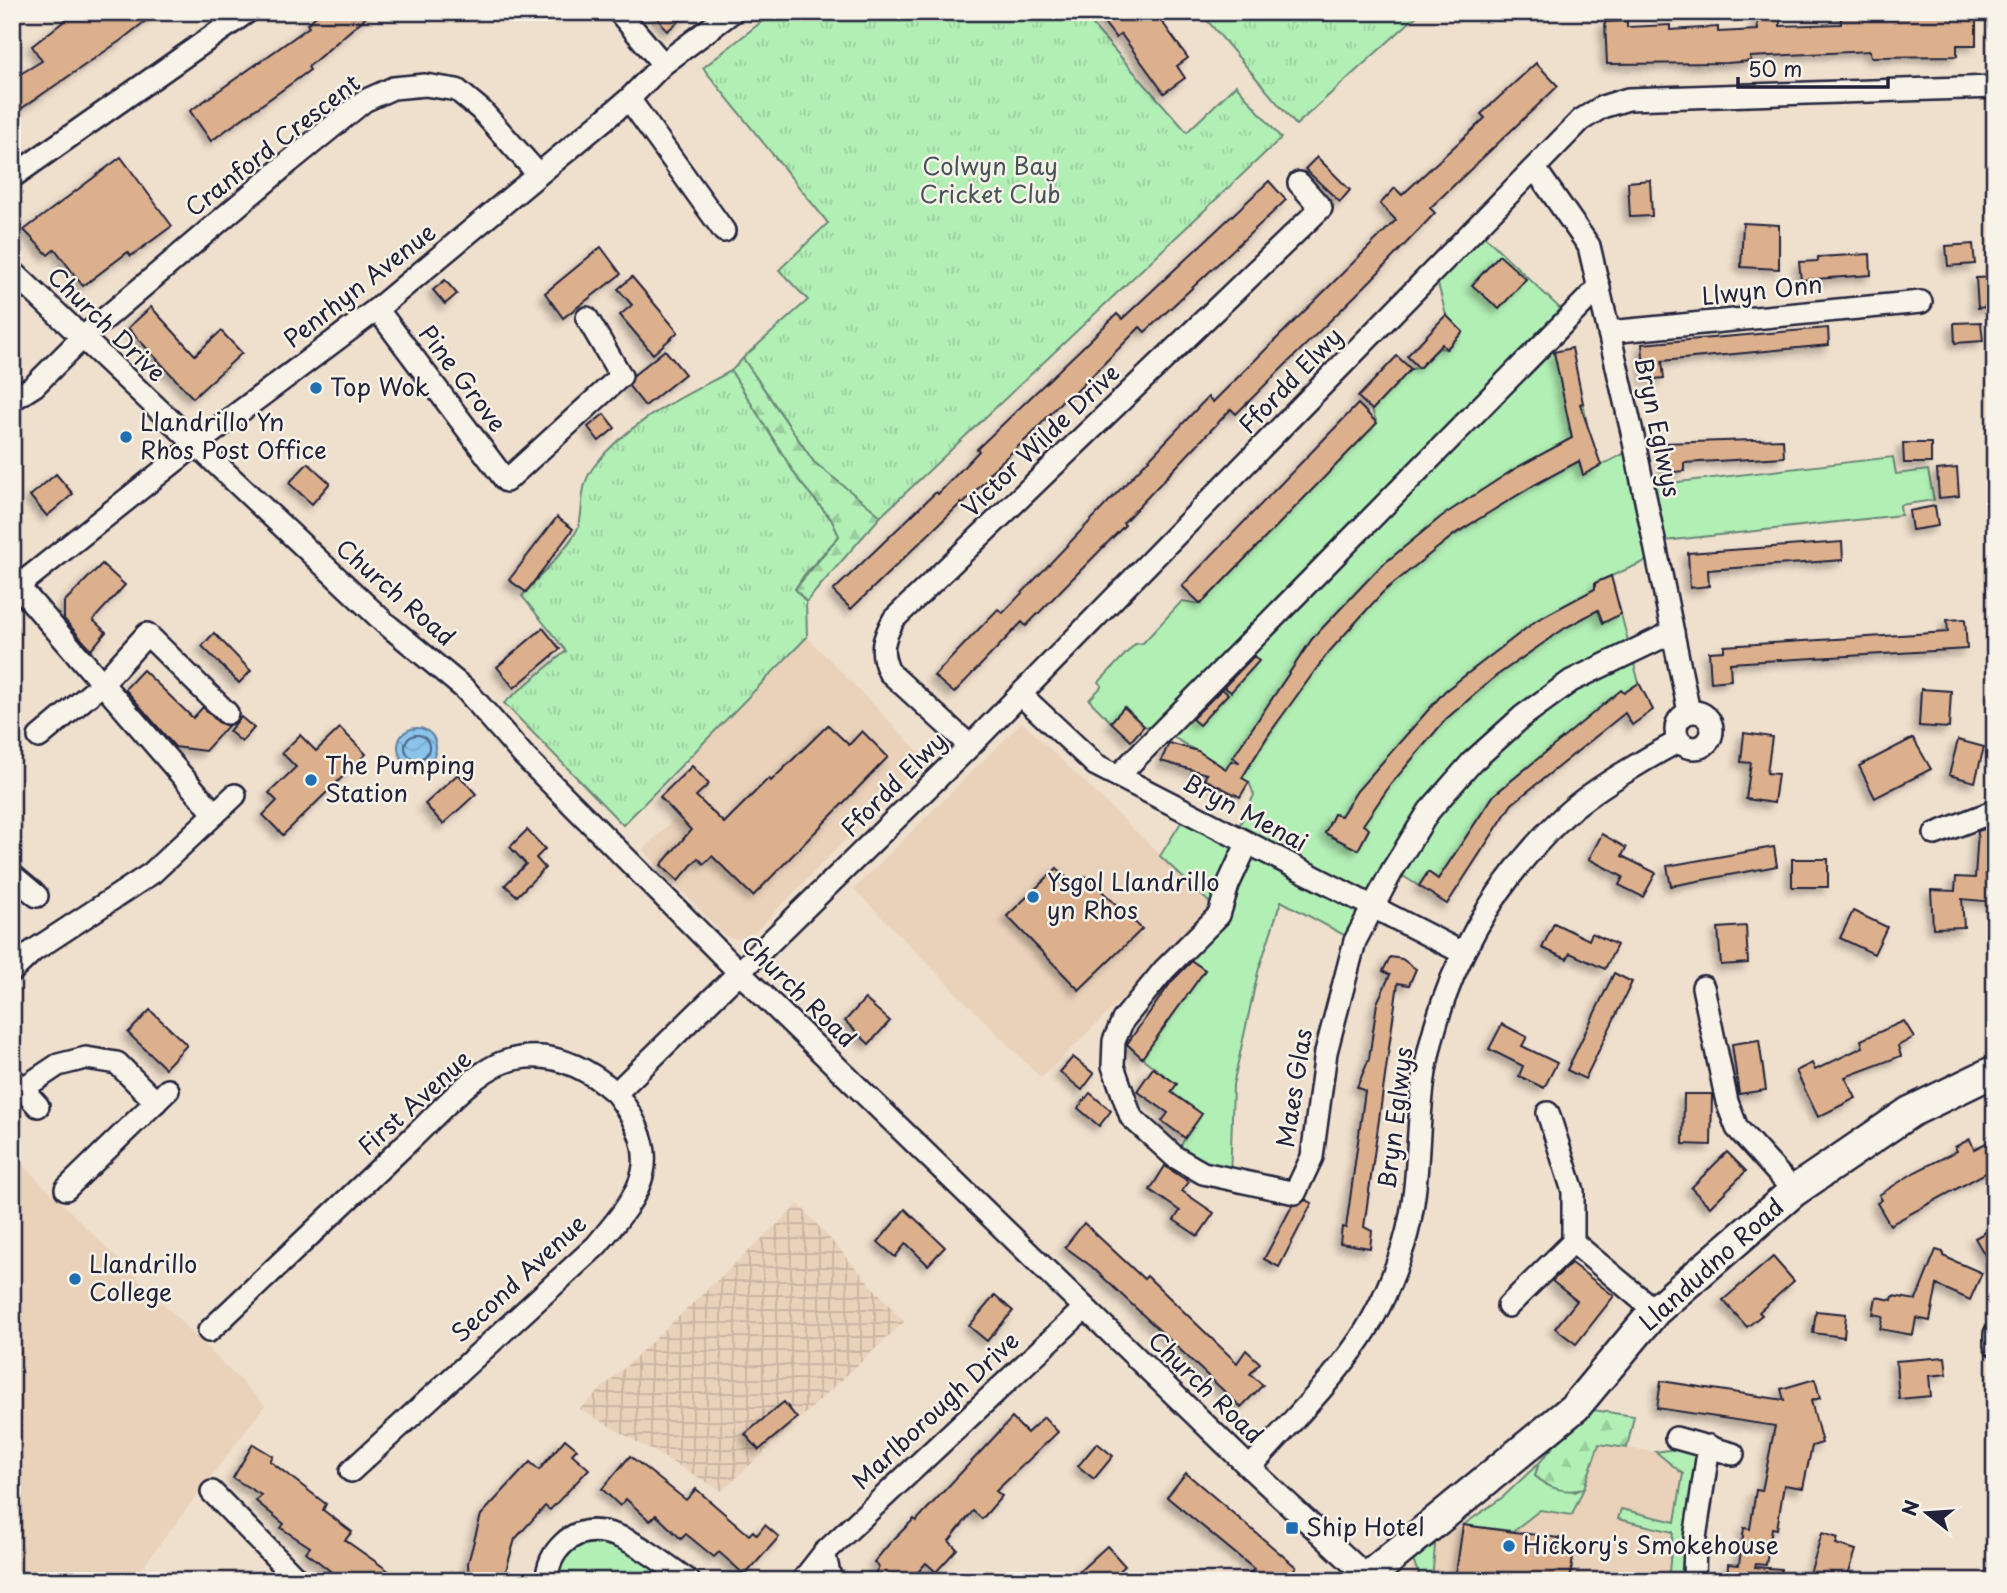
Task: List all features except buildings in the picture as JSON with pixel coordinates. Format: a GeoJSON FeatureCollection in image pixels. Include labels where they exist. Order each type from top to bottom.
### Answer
{"type":"FeatureCollection","features":[{"type":"Feature","properties":{"kind":"main road","name":"Llandudno Road"},"geometry":{"type":"LineString","coordinates":[[1365,1579],[1575,1407],[1655,1311],[1794,1191],[1910,1112],[1995,1071]]}},
{"type":"Feature","properties":{"kind":"street"},"geometry":{"type":"LineString","coordinates":[[12,177],[247,12]]}},
{"type":"Feature","properties":{"kind":"street"},"geometry":{"type":"LineString","coordinates":[[619,12],[663,64]]}},
{"type":"Feature","properties":{"kind":"street","name":"Penrhyn Avenue"},"geometry":{"type":"LineString","coordinates":[[15,589],[194,446],[377,309],[629,99],[663,64],[732,12]]}},
{"type":"Feature","properties":{"kind":"street","name":"Cranford Crescent"},"geometry":{"type":"LineString","coordinates":[[12,400],[34,386],[81,339],[321,136],[364,101],[393,88],[425,85],[457,90],[481,110],[538,174]]}},
{"type":"Feature","properties":{"kind":"street","name":"Ffordd Elwy"},"geometry":{"type":"LineString","coordinates":[[741,974],[1021,695],[1536,170],[1581,120],[1602,107],[1628,99],[1995,87]]}},
{"type":"Feature","properties":{"kind":"street"},"geometry":{"type":"LineString","coordinates":[[629,99],[724,230]]}},
{"type":"Feature","properties":{"kind":"street","name":"Bryn Eglwys"},"geometry":{"type":"LineString","coordinates":[[1536,170],[1589,246],[1689,712]]}},
{"type":"Feature","properties":{"kind":"street","name":"Victor Wilde Drive"},"geometry":{"type":"LineString","coordinates":[[970,746],[889,671],[881,656],[883,639],[894,619],[1321,208],[1299,183]]}},
{"type":"Feature","properties":{"kind":"street","name":"Church Drive"},"geometry":{"type":"LineString","coordinates":[[12,271],[194,446]]}},
{"type":"Feature","properties":{"kind":"street"},"geometry":{"type":"LineString","coordinates":[[1118,776],[1599,287]]}},
{"type":"Feature","properties":{"kind":"street","name":"Llwyn Onn"},"geometry":{"type":"LineString","coordinates":[[1609,332],[1921,302]]}},
{"type":"Feature","properties":{"kind":"street","name":"Pine Grove"},"geometry":{"type":"LineString","coordinates":[[377,309],[506,481],[621,376],[587,318]]}},
{"type":"Feature","properties":{"kind":"street","name":"Church Road"},"geometry":{"type":"LineString","coordinates":[[194,446],[385,623],[466,690],[523,755],[741,974],[1365,1579]]}},
{"type":"Feature","properties":{"kind":"street"},"geometry":{"type":"LineString","coordinates":[[15,589],[215,814]]}},
{"type":"Feature","properties":{"kind":"street"},"geometry":{"type":"LineString","coordinates":[[1371,908],[1429,811],[1472,762],[1522,716],[1571,681],[1673,632]]}},
{"type":"Feature","properties":{"kind":"street"},"geometry":{"type":"LineString","coordinates":[[38,737],[101,685],[148,634],[227,713]]}},
{"type":"Feature","properties":{"kind":"street","name":"Bryn Menai"},"geometry":{"type":"LineString","coordinates":[[1021,695],[1096,765],[1463,953]]}},
{"type":"Feature","properties":{"kind":"street"},"geometry":{"type":"LineString","coordinates":[[1689,712],[1699,712],[1707,717],[1712,726],[1711,736],[1703,746],[1695,748],[1679,741],[1677,722],[1689,712]]}},
{"type":"Feature","properties":{"kind":"street","name":"Bryn Eglwys"},"geometry":{"type":"LineString","coordinates":[[1250,1468],[1354,1348],[1383,1297],[1404,1242],[1418,1170],[1426,1068],[1437,1022],[1463,953],[1505,879],[1566,814],[1652,755],[1679,741]]}},
{"type":"Feature","properties":{"kind":"street"},"geometry":{"type":"LineString","coordinates":[[12,971],[33,951],[152,873],[235,795]]}},
{"type":"Feature","properties":{"kind":"street"},"geometry":{"type":"LineString","coordinates":[[1935,834],[1995,811]]}},
{"type":"Feature","properties":{"kind":"street","name":"Maes Glas"},"geometry":{"type":"LineString","coordinates":[[1247,844],[1228,885],[1219,915],[1135,1003],[1114,1041],[1113,1066],[1131,1117],[1175,1157],[1203,1173],[1295,1193],[1312,1157],[1326,1052],[1337,1001],[1354,941],[1371,908]]}},
{"type":"Feature","properties":{"kind":"street"},"geometry":{"type":"LineString","coordinates":[[12,875],[37,896]]}},
{"type":"Feature","properties":{"kind":"street"},"geometry":{"type":"LineString","coordinates":[[616,1093],[741,974]]}},
{"type":"Feature","properties":{"kind":"street"},"geometry":{"type":"LineString","coordinates":[[1703,987],[1727,1102],[1737,1128],[1794,1191]]}},
{"type":"Feature","properties":{"kind":"street"},"geometry":{"type":"LineString","coordinates":[[38,1106],[17,1084],[58,1065],[86,1058],[117,1063],[162,1096],[66,1189]]}},
{"type":"Feature","properties":{"kind":"street","name":"First Avenue"},"geometry":{"type":"LineString","coordinates":[[209,1331],[451,1102],[504,1062],[553,1059],[575,1063],[596,1075],[616,1093]]}},
{"type":"Feature","properties":{"kind":"street","name":"Second Avenue"},"geometry":{"type":"LineString","coordinates":[[351,1471],[596,1246],[632,1204],[645,1153],[642,1134],[616,1093]]}},
{"type":"Feature","properties":{"kind":"street"},"geometry":{"type":"LineString","coordinates":[[1508,1306],[1573,1242],[1573,1191],[1548,1113]]}},
{"type":"Feature","properties":{"kind":"street"},"geometry":{"type":"LineString","coordinates":[[1573,1242],[1655,1311]]}},
{"type":"Feature","properties":{"kind":"street","name":"Marlborough Drive"},"geometry":{"type":"LineString","coordinates":[[802,1581],[824,1553],[1084,1308]]}},
{"type":"Feature","properties":{"kind":"street"},"geometry":{"type":"LineString","coordinates":[[1995,1334],[1995,1345]]}},
{"type":"Feature","properties":{"kind":"street"},"geometry":{"type":"LineString","coordinates":[[1675,1438],[1733,1454]]}},
{"type":"Feature","properties":{"kind":"street"},"geometry":{"type":"LineString","coordinates":[[1694,1581],[1695,1538],[1709,1446]]}},
{"type":"Feature","properties":{"kind":"street"},"geometry":{"type":"LineString","coordinates":[[212,1492],[299,1581]]}},
{"type":"Feature","properties":{"kind":"street"},"geometry":{"type":"LineString","coordinates":[[547,1581],[553,1553],[570,1536],[592,1530],[621,1538],[689,1581]]}},
{"type":"Feature","properties":{"kind":"street"},"geometry":{"type":"LineString","coordinates":[[824,1553],[831,1581]]}},
{"type":"Feature","properties":{"kind":"shaded area"},"geometry":{"type":"Polygon","coordinates":[[[807,637],[925,758],[756,931],[738,939],[730,938],[723,934],[643,850],[709,784],[685,761],[807,637]]]}},
{"type":"Feature","properties":{"kind":"shaded area","name":"Ysgol Llandrillo yn Rhos"},"geometry":{"type":"Polygon","coordinates":[[[1022,722],[1211,904],[1209,915],[1041,1078],[854,889],[1022,722]]]}},
{"type":"Feature","properties":{"kind":"shaded area","name":"Llandrillo College"},"geometry":{"type":"Polygon","coordinates":[[[12,1154],[265,1405],[132,1581],[12,1581],[12,1154]]]}},
{"type":"Feature","properties":{"kind":"shaded area"},"geometry":{"type":"Polygon","coordinates":[[[799,1204],[904,1322],[722,1491],[580,1409],[799,1204]]]}},
{"type":"Feature","properties":{"kind":"shaded area"},"geometry":{"type":"Polygon","coordinates":[[[1586,1409],[1599,1444],[1656,1452],[1689,1479],[1675,1581],[1414,1581],[1410,1573],[1415,1557],[1503,1497],[1539,1463],[1586,1409]]]}},
{"type":"Feature","properties":{"kind":"green space","name":"Colwyn Bay Cricket Club"},"geometry":{"type":"Polygon","coordinates":[[[774,12],[1081,12],[1187,132],[1236,85],[1281,138],[881,516],[814,462],[743,358],[808,300],[779,270],[828,223],[703,68],[774,12]]]}},
{"type":"Feature","properties":{"kind":"green space"},"geometry":{"type":"Polygon","coordinates":[[[1200,12],[1421,12],[1296,125],[1200,12]]]}},
{"type":"Feature","properties":{"kind":"green space"},"geometry":{"type":"Polygon","coordinates":[[[1477,229],[1569,317],[1545,342],[1554,352],[1566,407],[1583,403],[1587,423],[1569,429],[1572,438],[1516,468],[1447,513],[1380,567],[1312,639],[1226,769],[1163,731],[1144,726],[1125,707],[1111,722],[1089,700],[1102,686],[1099,682],[1135,644],[1143,643],[1182,601],[1201,604],[1377,423],[1372,410],[1411,369],[1419,368],[1439,348],[1447,349],[1462,332],[1446,315],[1435,272],[1477,229]]]}},
{"type":"Feature","properties":{"kind":"green space"},"geometry":{"type":"Polygon","coordinates":[[[743,358],[814,462],[950,450],[881,516],[806,602],[795,589],[839,536],[831,519],[799,481],[731,371],[743,358]]]}},
{"type":"Feature","properties":{"kind":"green space"},"geometry":{"type":"Polygon","coordinates":[[[731,371],[799,481],[831,519],[839,536],[795,589],[806,602],[807,637],[623,825],[504,703],[566,651],[522,596],[559,556],[577,530],[585,483],[595,465],[609,449],[658,411],[731,371]]]}},
{"type":"Feature","properties":{"kind":"green space"},"geometry":{"type":"Polygon","coordinates":[[[1635,448],[1644,486],[1893,457],[1896,474],[1928,470],[1934,500],[1900,505],[1901,515],[1655,542],[1653,558],[1595,583],[1595,589],[1537,620],[1445,691],[1357,791],[1341,816],[1334,814],[1325,833],[1358,850],[1369,830],[1363,825],[1391,784],[1446,719],[1496,676],[1565,628],[1598,610],[1621,614],[1639,683],[1624,693],[1622,691],[1494,795],[1438,879],[1428,872],[1419,886],[1393,870],[1355,941],[1281,901],[1258,972],[1233,1085],[1230,1181],[1175,1157],[1185,1138],[1171,1092],[1176,1084],[1142,1058],[1205,970],[1188,958],[1218,915],[1211,904],[1160,856],[1187,813],[1234,837],[1254,795],[1249,782],[1242,778],[1273,729],[1343,633],[1406,572],[1477,520],[1579,461],[1584,474],[1635,448]]]}},
{"type":"Feature","properties":{"kind":"green space"},"geometry":{"type":"Polygon","coordinates":[[[1586,1409],[1634,1416],[1627,1448],[1599,1444],[1584,1488],[1572,1491],[1545,1484],[1535,1476],[1539,1463],[1586,1409]]]}},
{"type":"Feature","properties":{"kind":"green space"},"geometry":{"type":"Polygon","coordinates":[[[1675,1449],[1693,1453],[1698,1457],[1680,1581],[1668,1581],[1673,1532],[1618,1519],[1621,1509],[1675,1522],[1683,1474],[1656,1452],[1675,1449]]]}},
{"type":"Feature","properties":{"kind":"green space"},"geometry":{"type":"Polygon","coordinates":[[[1539,1463],[1535,1475],[1575,1492],[1584,1488],[1572,1515],[1540,1510],[1513,1531],[1463,1525],[1503,1497],[1539,1463]]]}},
{"type":"Feature","properties":{"kind":"green space"},"geometry":{"type":"Polygon","coordinates":[[[606,1541],[675,1581],[554,1581],[555,1568],[575,1544],[606,1541]]]}},
{"type":"Feature","properties":{"kind":"green space"},"geometry":{"type":"Polygon","coordinates":[[[1435,1545],[1432,1581],[1422,1581],[1413,1561],[1435,1545]]]}},
{"type":"Feature","properties":{"kind":"water"},"geometry":{"type":"Polygon","coordinates":[[[417,728],[430,734],[436,747],[430,760],[417,766],[404,760],[398,747],[404,734],[417,728]]]}},
{"type":"Feature","properties":{"kind":"place","name":"Top Wok"},"geometry":{"type":"Point","coordinates":[316,388]}},
{"type":"Feature","properties":{"kind":"place","name":"Llandrillo Yn Rhos Post Office"},"geometry":{"type":"Point","coordinates":[126,437]}},
{"type":"Feature","properties":{"kind":"place","name":"The Pumping Station"},"geometry":{"type":"Point","coordinates":[311,780]}},
{"type":"Feature","properties":{"kind":"place","name":"Ysgol Llandrillo yn Rhos"},"geometry":{"type":"Point","coordinates":[1033,897]}},
{"type":"Feature","properties":{"kind":"place","name":"Llandrillo College"},"geometry":{"type":"Point","coordinates":[75,1279]}},
{"type":"Feature","properties":{"kind":"place","name":"Ship Hotel"},"geometry":{"type":"Point","coordinates":[1292,1528]}},
{"type":"Feature","properties":{"kind":"place","name":"Hickory's Smokehouse"},"geometry":{"type":"Point","coordinates":[1509,1546]}}]}
